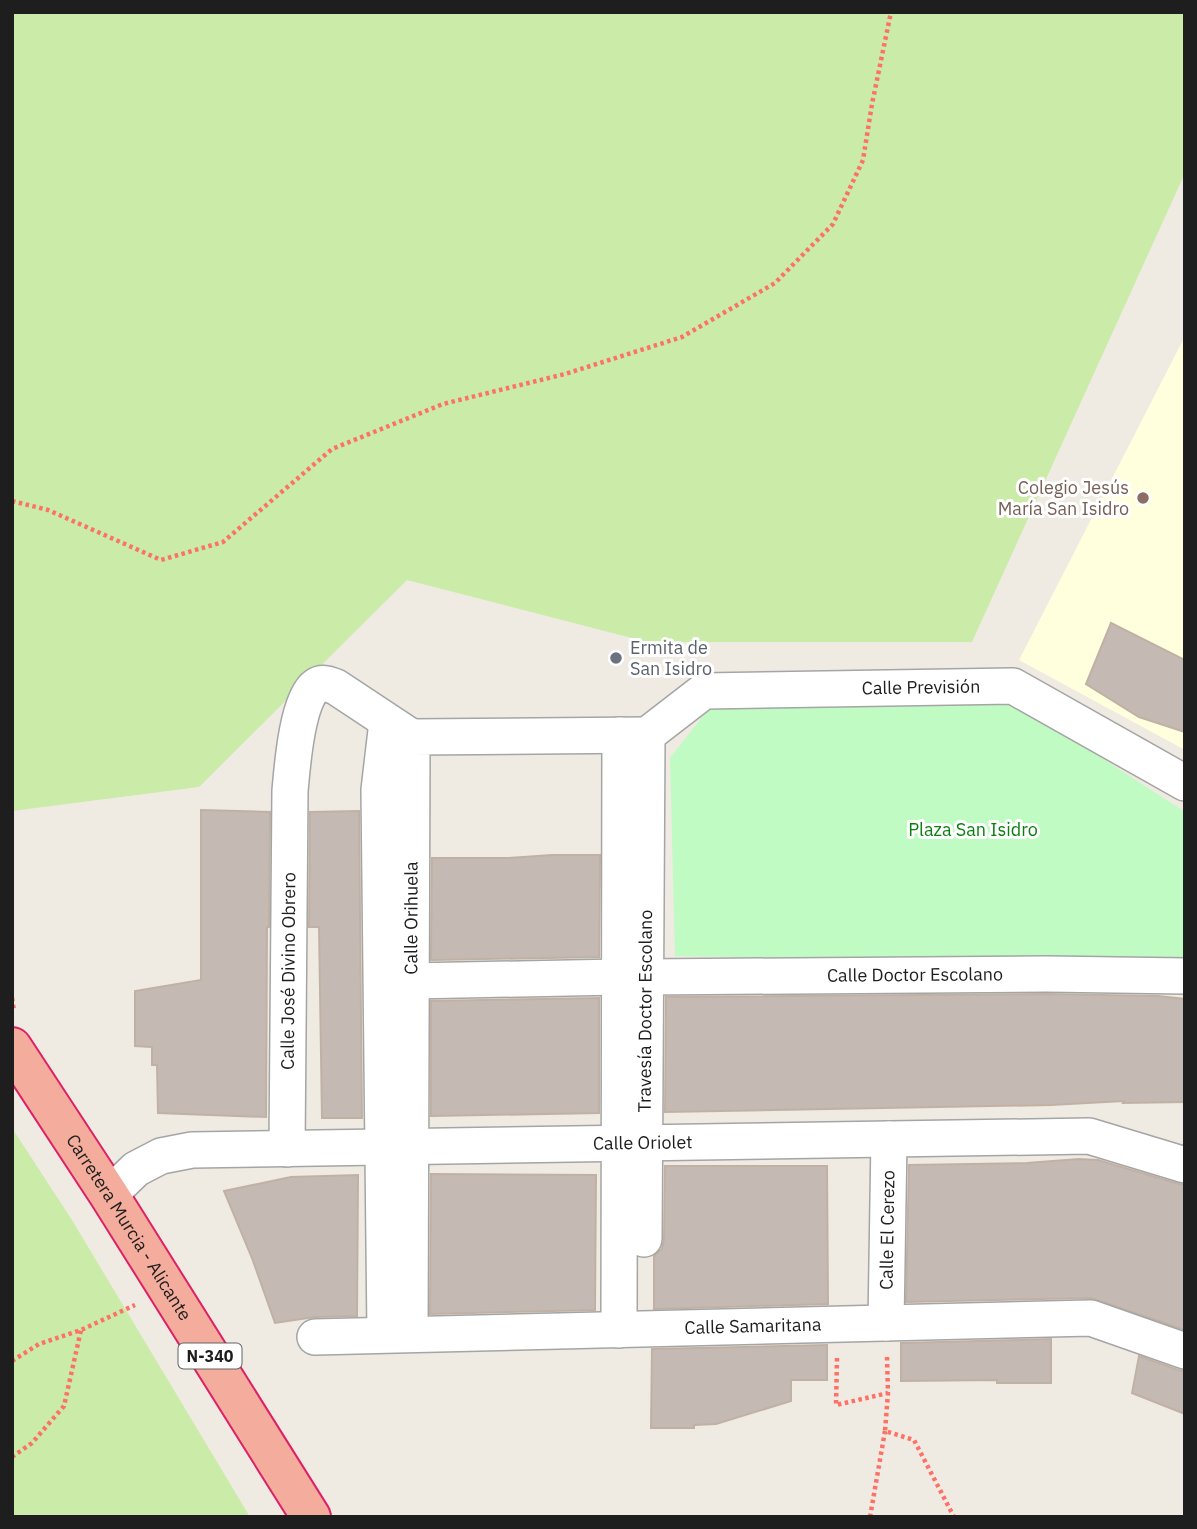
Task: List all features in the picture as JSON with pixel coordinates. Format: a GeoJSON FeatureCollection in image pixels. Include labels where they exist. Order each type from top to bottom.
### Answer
{"type":"FeatureCollection","features":[{"type":"Feature","properties":{"kind":"highway","name":"Carretera Murcia - Alicante"},"geometry":{"type":"LineString","coordinates":[[12,1047],[109,1195],[311,1517]]}},
{"type":"Feature","properties":{"kind":"street","name":"Calle José Divino Obrero"},"geometry":{"type":"LineString","coordinates":[[288,1149],[290,791],[301,716],[308,696],[316,686],[325,683],[337,687],[400,730]]}},
{"type":"Feature","properties":{"kind":"street","name":"Calle Previsión"},"geometry":{"type":"LineString","coordinates":[[633,735],[704,691],[1013,686],[1185,783]]}},
{"type":"Feature","properties":{"kind":"street"},"geometry":{"type":"LineString","coordinates":[[397,1147],[379,790],[400,730],[633,735]]}},
{"type":"Feature","properties":{"kind":"street","name":"Calle Orihuela"},"geometry":{"type":"LineString","coordinates":[[398,1334],[397,1147],[411,981],[400,730]]}},
{"type":"Feature","properties":{"kind":"street","name":"Travesía Doctor Escolano"},"geometry":{"type":"LineString","coordinates":[[631,1330],[633,735]]}},
{"type":"Feature","properties":{"kind":"street","name":"Calle Doctor Escolano"},"geometry":{"type":"LineString","coordinates":[[411,981],[1047,974],[1185,976]]}},
{"type":"Feature","properties":{"kind":"street","name":"Calle Oriolet"},"geometry":{"type":"LineString","coordinates":[[109,1195],[136,1169],[161,1156],[192,1150],[1089,1136],[1185,1165]]}},
{"type":"Feature","properties":{"kind":"street","name":"Calle El Cerezo"},"geometry":{"type":"LineString","coordinates":[[886,1323],[889,1139]]}},
{"type":"Feature","properties":{"kind":"street","name":"Calle Samaritana"},"geometry":{"type":"LineString","coordinates":[[315,1337],[1091,1318],[1185,1351]]}},
{"type":"Feature","properties":{"kind":"path"},"geometry":{"type":"LineString","coordinates":[[12,501],[48,510],[161,560],[223,541],[332,449],[443,404],[565,374],[682,337],[775,283],[833,224],[863,160],[891,12]]}},
{"type":"Feature","properties":{"kind":"path"},"geometry":{"type":"LineString","coordinates":[[12,1361],[39,1344],[81,1330],[168,1290]]}},
{"type":"Feature","properties":{"kind":"path"},"geometry":{"type":"LineString","coordinates":[[870,1517],[885,1431],[888,1393],[886,1323]]}},
{"type":"Feature","properties":{"kind":"path"},"geometry":{"type":"LineString","coordinates":[[838,1324],[836,1405],[888,1393]]}},
{"type":"Feature","properties":{"kind":"path"},"geometry":{"type":"LineString","coordinates":[[12,1457],[32,1443],[64,1406],[81,1330]]}},
{"type":"Feature","properties":{"kind":"path"},"geometry":{"type":"LineString","coordinates":[[885,1431],[915,1440],[954,1517]]}},
{"type":"Feature","properties":{"kind":"shaded area","name":"Colegio Jesús María San Isidro"},"geometry":{"type":"Polygon","coordinates":[[[1185,336],[1185,750],[1019,660],[1185,336]]]}},
{"type":"Feature","properties":{"kind":"green space"},"geometry":{"type":"Polygon","coordinates":[[[12,12],[1185,12],[1185,173],[972,642],[647,642],[407,580],[199,787],[12,811],[12,12]]]}},
{"type":"Feature","properties":{"kind":"green space","name":"Plaza San Isidro"},"geometry":{"type":"Polygon","coordinates":[[[1011,699],[1185,812],[1183,963],[675,956],[670,758],[713,703],[1011,699]]]}},
{"type":"Feature","properties":{"kind":"green space"},"geometry":{"type":"Polygon","coordinates":[[[12,1128],[72,1220],[250,1517],[12,1517],[12,1128]]]}},
{"type":"Feature","properties":{"kind":"building"},"geometry":{"type":"Polygon","coordinates":[[[1111,623],[1185,660],[1185,732],[1139,717],[1086,684],[1111,623]]]}},
{"type":"Feature","properties":{"kind":"building"},"geometry":{"type":"Polygon","coordinates":[[[201,810],[270,812],[266,1117],[158,1113],[157,1065],[152,1065],[152,1047],[135,1046],[135,991],[201,980],[201,810]]]}},
{"type":"Feature","properties":{"kind":"building"},"geometry":{"type":"Polygon","coordinates":[[[359,811],[362,1118],[322,1118],[319,927],[309,927],[310,812],[359,811]]]}},
{"type":"Feature","properties":{"kind":"building"},"geometry":{"type":"Polygon","coordinates":[[[600,855],[599,957],[431,960],[432,858],[600,855]]]}},
{"type":"Feature","properties":{"kind":"building"},"geometry":{"type":"Polygon","coordinates":[[[1047,994],[1185,999],[1185,1102],[1123,1103],[1124,1101],[1051,1105],[665,1112],[666,997],[1047,994]]]}},
{"type":"Feature","properties":{"kind":"building"},"geometry":{"type":"Polygon","coordinates":[[[599,998],[599,1113],[431,1116],[431,1001],[599,998]]]}},
{"type":"Feature","properties":{"kind":"building"},"geometry":{"type":"Polygon","coordinates":[[[1098,1160],[1185,1185],[1185,1330],[1091,1298],[906,1302],[909,1165],[1027,1163],[1098,1160]]]}},
{"type":"Feature","properties":{"kind":"building"},"geometry":{"type":"Polygon","coordinates":[[[665,1166],[827,1166],[828,1304],[654,1309],[654,1256],[662,1249],[664,1239],[665,1166]]]}},
{"type":"Feature","properties":{"kind":"building"},"geometry":{"type":"Polygon","coordinates":[[[431,1174],[596,1175],[595,1310],[430,1314],[431,1174]]]}},
{"type":"Feature","properties":{"kind":"building"},"geometry":{"type":"Polygon","coordinates":[[[358,1175],[357,1316],[315,1317],[275,1323],[224,1191],[291,1177],[358,1175]]]}},
{"type":"Feature","properties":{"kind":"building"},"geometry":{"type":"Polygon","coordinates":[[[1051,1339],[1051,1383],[997,1383],[997,1380],[901,1381],[901,1343],[1051,1339]]]}},
{"type":"Feature","properties":{"kind":"building"},"geometry":{"type":"Polygon","coordinates":[[[827,1345],[827,1380],[791,1380],[791,1401],[716,1424],[694,1425],[694,1428],[651,1428],[652,1349],[827,1345]]]}},
{"type":"Feature","properties":{"kind":"building"},"geometry":{"type":"Polygon","coordinates":[[[1139,1356],[1185,1371],[1185,1414],[1132,1393],[1139,1356]]]}},
{"type":"Feature","properties":{"kind":"place","name":"Colegio Jesús María San Isidro"},"geometry":{"type":"Point","coordinates":[1143,498]}},
{"type":"Feature","properties":{"kind":"place","name":"Ermita de San Isidro"},"geometry":{"type":"Point","coordinates":[616,658]}}]}
